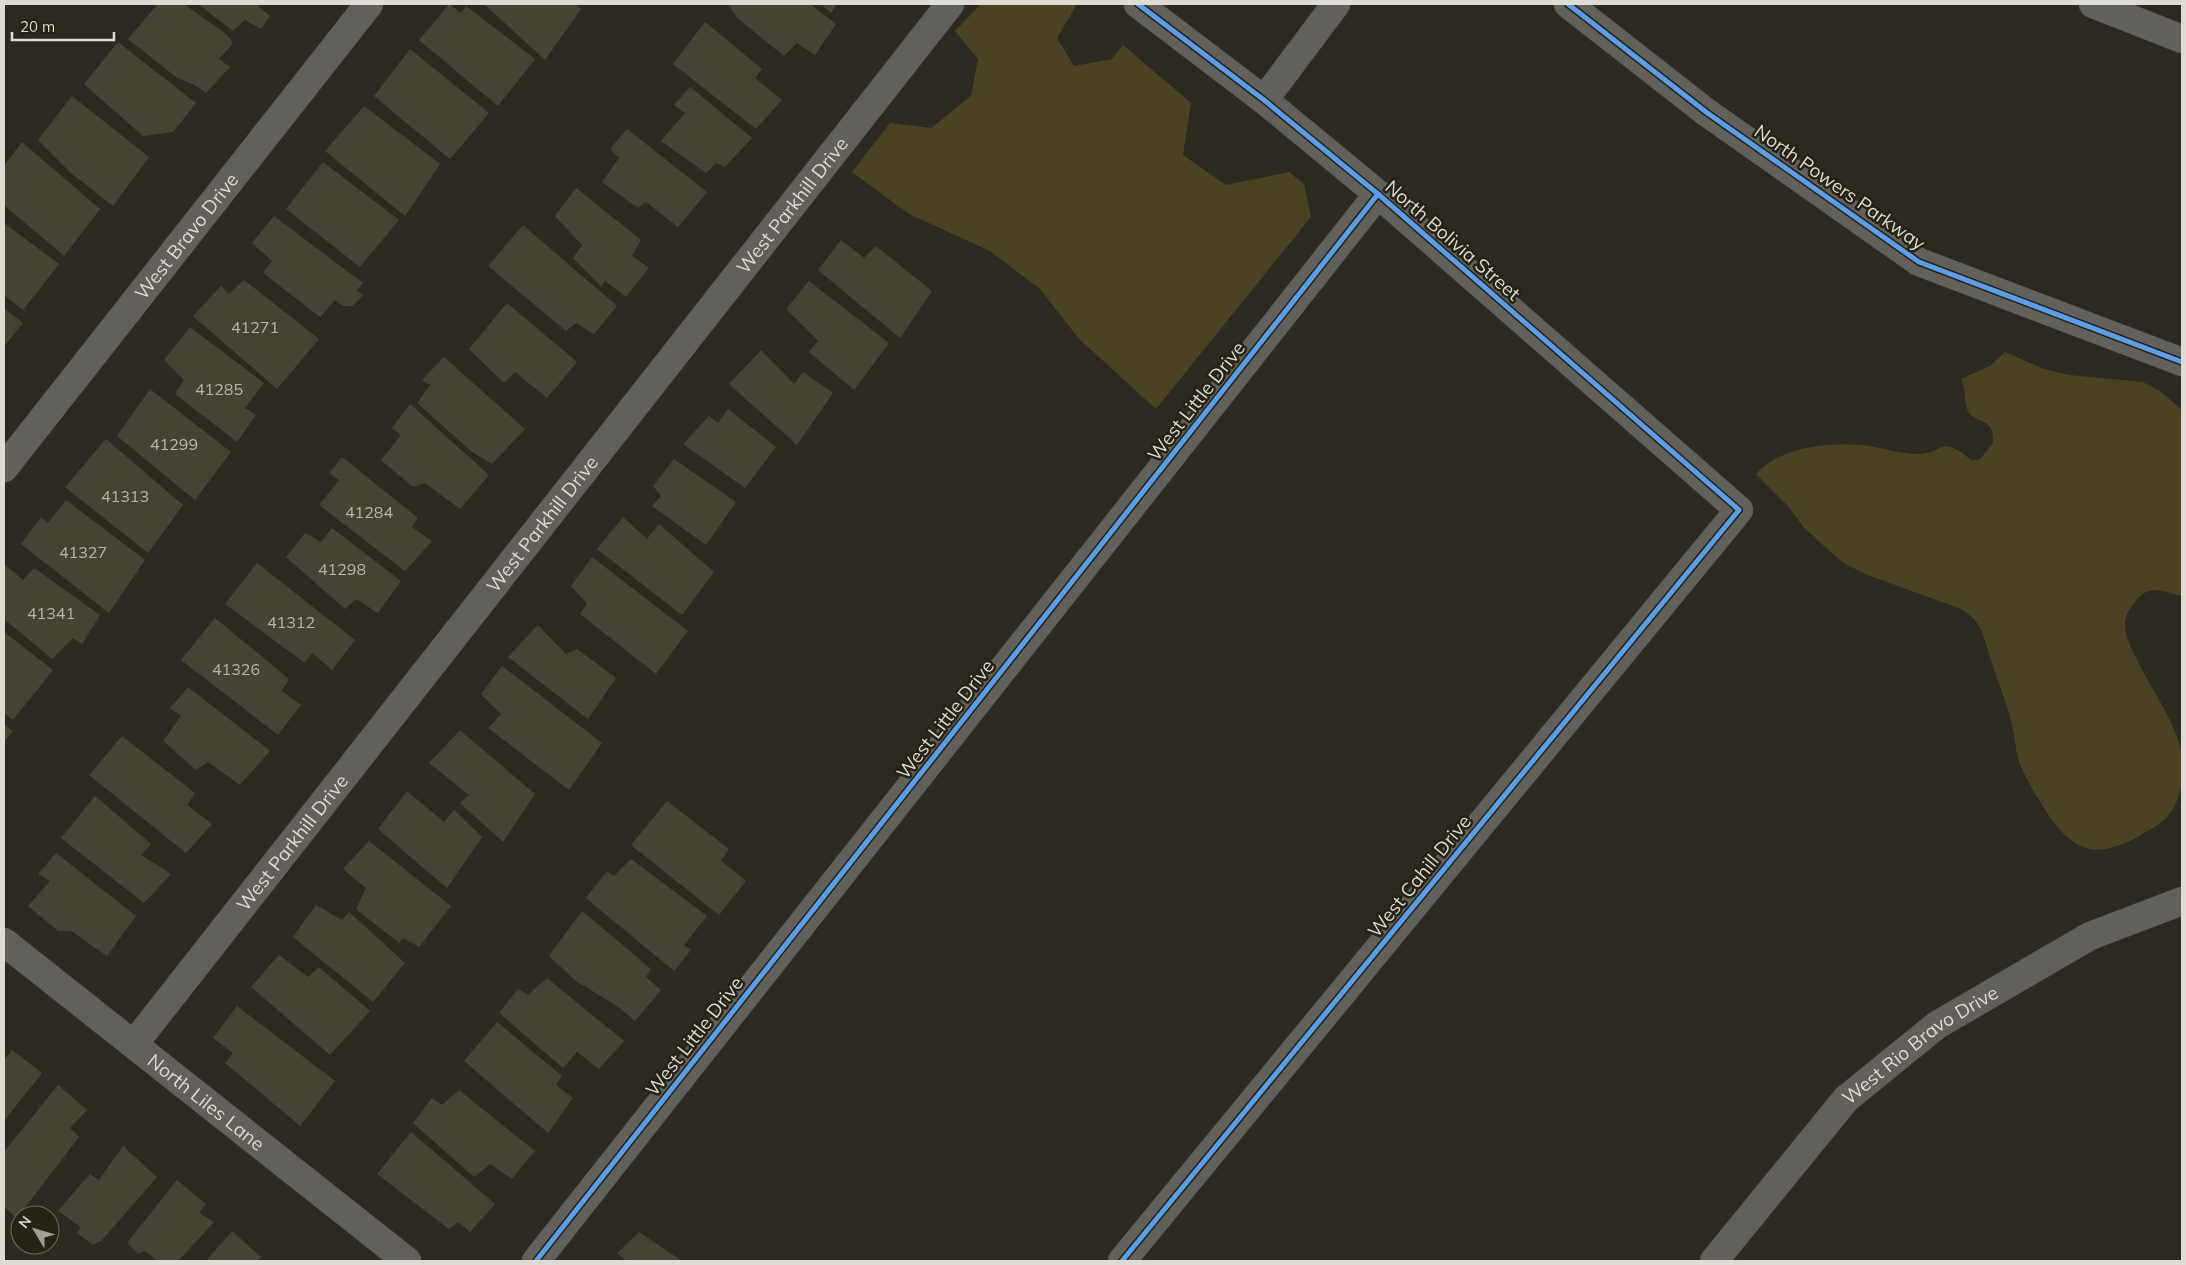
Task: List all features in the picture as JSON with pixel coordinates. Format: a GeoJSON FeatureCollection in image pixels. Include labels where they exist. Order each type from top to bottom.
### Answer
{"type":"FeatureCollection","features":[{"type":"Feature","properties":{"kind":"street","name":"West Bravo Drive"},"geometry":{"type":"LineString","coordinates":[[4,468],[369,4]]}},
{"type":"Feature","properties":{"kind":"street","name":"West Parkhill Drive"},"geometry":{"type":"LineString","coordinates":[[134,1044],[950,4]]}},
{"type":"Feature","properties":{"kind":"street","name":"North Bolivia Street"},"geometry":{"type":"LineString","coordinates":[[1138,4],[1264,100],[1378,194],[1739,510]]}},
{"type":"Feature","properties":{"kind":"street"},"geometry":{"type":"LineString","coordinates":[[1264,100],[1336,4]]}},
{"type":"Feature","properties":{"kind":"street","name":"North Powers Parkway"},"geometry":{"type":"LineString","coordinates":[[1568,4],[1706,112],[1919,262],[2182,362]]}},
{"type":"Feature","properties":{"kind":"street"},"geometry":{"type":"LineString","coordinates":[[2092,4],[2182,39]]}},
{"type":"Feature","properties":{"kind":"street","name":"West Little Drive"},"geometry":{"type":"LineString","coordinates":[[536,1261],[1378,194]]}},
{"type":"Feature","properties":{"kind":"street","name":"West Cahill Drive"},"geometry":{"type":"LineString","coordinates":[[1122,1261],[1739,510]]}},
{"type":"Feature","properties":{"kind":"street","name":"West Rio Bravo Drive"},"geometry":{"type":"LineString","coordinates":[[1714,1261],[1846,1099],[1937,1025],[2090,936],[2182,901]]}},
{"type":"Feature","properties":{"kind":"street","name":"North Liles Lane"},"geometry":{"type":"LineString","coordinates":[[4,942],[408,1261]]}},
{"type":"Feature","properties":{"kind":"shaded area"},"geometry":{"type":"Polygon","coordinates":[[[981,4],[1074,4],[1076,6],[1057,38],[1074,66],[1112,59],[1123,45],[1191,103],[1183,155],[1226,185],[1289,172],[1304,184],[1311,217],[1156,409],[1079,339],[1040,289],[990,251],[909,214],[852,172],[890,123],[931,128],[971,96],[978,59],[955,31],[981,4]]]}},
{"type":"Feature","properties":{"kind":"shaded area"},"geometry":{"type":"Polygon","coordinates":[[[2005,352],[2044,369],[2069,375],[2143,382],[2160,391],[2182,410],[2182,596],[2155,590],[2144,593],[2130,610],[2126,617],[2125,625],[2134,654],[2176,733],[2183,766],[2181,788],[2178,799],[2167,817],[2144,833],[2115,847],[2089,849],[2077,844],[2064,834],[2039,800],[2020,764],[2007,708],[1980,628],[1974,618],[1961,609],[1865,574],[1842,562],[1804,528],[1788,506],[1756,474],[1765,465],[1790,453],[1818,446],[1847,444],[1913,454],[1924,454],[1947,446],[1971,460],[1980,459],[1993,443],[1993,434],[1988,425],[1976,419],[1968,411],[1961,379],[1990,366],[2005,352]]]}},
{"type":"Feature","properties":{"kind":"building"},"geometry":{"type":"Polygon","coordinates":[[[158,4],[184,4],[226,34],[233,43],[219,59],[230,67],[206,93],[176,77],[128,39],[158,4]]]}},
{"type":"Feature","properties":{"kind":"building"},"geometry":{"type":"Polygon","coordinates":[[[198,4],[256,4],[270,16],[261,29],[245,20],[233,31],[198,4]]]}},
{"type":"Feature","properties":{"kind":"building"},"geometry":{"type":"Polygon","coordinates":[[[449,4],[461,13],[466,6],[535,59],[498,106],[419,40],[449,4]]]}},
{"type":"Feature","properties":{"kind":"building"},"geometry":{"type":"Polygon","coordinates":[[[484,4],[575,4],[581,9],[545,60],[484,4]]]}},
{"type":"Feature","properties":{"kind":"building"},"geometry":{"type":"Polygon","coordinates":[[[728,4],[810,4],[836,24],[815,55],[797,43],[784,56],[737,18],[728,4]]]}},
{"type":"Feature","properties":{"kind":"building"},"geometry":{"type":"Polygon","coordinates":[[[821,4],[837,4],[831,13],[821,4]]]}},
{"type":"Feature","properties":{"kind":"building"},"geometry":{"type":"Polygon","coordinates":[[[705,22],[762,69],[755,78],[782,100],[756,129],[673,64],[705,22]]]}},
{"type":"Feature","properties":{"kind":"building"},"geometry":{"type":"Polygon","coordinates":[[[118,42],[196,103],[173,132],[143,136],[84,84],[118,42]]]}},
{"type":"Feature","properties":{"kind":"building"},"geometry":{"type":"Polygon","coordinates":[[[410,49],[489,113],[450,159],[374,96],[410,49]]]}},
{"type":"Feature","properties":{"kind":"building"},"geometry":{"type":"Polygon","coordinates":[[[690,87],[752,138],[725,167],[716,163],[706,173],[661,141],[685,113],[674,105],[690,87]]]}},
{"type":"Feature","properties":{"kind":"building"},"geometry":{"type":"Polygon","coordinates":[[[72,96],[149,157],[113,206],[71,173],[38,140],[72,96]]]}},
{"type":"Feature","properties":{"kind":"building"},"geometry":{"type":"Polygon","coordinates":[[[364,106],[440,164],[405,216],[325,151],[364,106]]]}},
{"type":"Feature","properties":{"kind":"building"},"geometry":{"type":"Polygon","coordinates":[[[627,129],[707,192],[678,227],[646,202],[638,208],[602,182],[619,158],[610,149],[627,129]]]}},
{"type":"Feature","properties":{"kind":"building"},"geometry":{"type":"Polygon","coordinates":[[[22,142],[100,209],[64,256],[4,205],[4,166],[22,142]]]}},
{"type":"Feature","properties":{"kind":"building"},"geometry":{"type":"Polygon","coordinates":[[[323,162],[399,220],[360,267],[286,209],[323,162]]]}},
{"type":"Feature","properties":{"kind":"building"},"geometry":{"type":"Polygon","coordinates":[[[576,188],[641,240],[632,256],[649,268],[626,297],[605,281],[601,286],[573,258],[582,245],[555,216],[576,188]]]}},
{"type":"Feature","properties":{"kind":"building"},"geometry":{"type":"Polygon","coordinates":[[[274,216],[363,283],[357,290],[363,295],[353,306],[343,306],[335,300],[320,317],[263,273],[272,261],[252,243],[274,216]]]}},
{"type":"Feature","properties":{"kind":"building"},"geometry":{"type":"Polygon","coordinates":[[[4,223],[59,264],[23,310],[4,295],[4,223]]]}},
{"type":"Feature","properties":{"kind":"building"},"geometry":{"type":"Polygon","coordinates":[[[523,225],[617,306],[594,334],[576,323],[566,331],[488,266],[523,225]]]}},
{"type":"Feature","properties":{"kind":"building"},"geometry":{"type":"Polygon","coordinates":[[[841,240],[864,258],[876,246],[932,291],[900,338],[818,270],[841,240]]]}},
{"type":"Feature","properties":{"kind":"building"},"geometry":{"type":"Polygon","coordinates":[[[244,280],[319,339],[277,389],[193,316],[221,286],[229,294],[244,280]]]}},
{"type":"Feature","properties":{"kind":"building"},"geometry":{"type":"Polygon","coordinates":[[[809,281],[889,343],[854,390],[809,352],[818,341],[786,309],[809,281]]]}},
{"type":"Feature","properties":{"kind":"building"},"geometry":{"type":"Polygon","coordinates":[[[507,303],[577,362],[547,398],[515,372],[504,383],[469,349],[507,303]]]}},
{"type":"Feature","properties":{"kind":"building"},"geometry":{"type":"Polygon","coordinates":[[[4,308],[23,323],[4,346],[4,308]]]}},
{"type":"Feature","properties":{"kind":"building"},"geometry":{"type":"Polygon","coordinates":[[[190,327],[264,383],[245,408],[256,415],[237,442],[175,394],[184,380],[164,360],[190,327]]]}},
{"type":"Feature","properties":{"kind":"building"},"geometry":{"type":"Polygon","coordinates":[[[761,350],[794,384],[803,372],[833,393],[797,445],[729,384],[761,350]]]}},
{"type":"Feature","properties":{"kind":"building"},"geometry":{"type":"Polygon","coordinates":[[[444,357],[525,429],[492,464],[472,452],[417,403],[430,385],[422,380],[444,357]]]}},
{"type":"Feature","properties":{"kind":"building"},"geometry":{"type":"Polygon","coordinates":[[[150,389],[231,452],[195,500],[117,436],[150,389]]]}},
{"type":"Feature","properties":{"kind":"building"},"geometry":{"type":"Polygon","coordinates":[[[410,404],[489,475],[460,509],[425,483],[413,487],[381,460],[401,435],[392,428],[410,404]]]}},
{"type":"Feature","properties":{"kind":"building"},"geometry":{"type":"Polygon","coordinates":[[[728,409],[776,447],[745,488],[683,444],[709,416],[718,423],[728,409]]]}},
{"type":"Feature","properties":{"kind":"building"},"geometry":{"type":"Polygon","coordinates":[[[106,439],[183,505],[148,553],[65,487],[106,439]]]}},
{"type":"Feature","properties":{"kind":"building"},"geometry":{"type":"Polygon","coordinates":[[[342,457],[418,518],[412,527],[432,541],[405,571],[319,505],[339,480],[329,473],[342,457]]]}},
{"type":"Feature","properties":{"kind":"building"},"geometry":{"type":"Polygon","coordinates":[[[674,459],[736,502],[706,545],[652,506],[661,496],[653,486],[674,459]]]}},
{"type":"Feature","properties":{"kind":"building"},"geometry":{"type":"Polygon","coordinates":[[[66,500],[145,560],[109,613],[21,544],[41,517],[48,523],[66,500]]]}},
{"type":"Feature","properties":{"kind":"building"},"geometry":{"type":"Polygon","coordinates":[[[623,517],[647,539],[659,524],[714,572],[682,615],[597,549],[623,517]]]}},
{"type":"Feature","properties":{"kind":"building"},"geometry":{"type":"Polygon","coordinates":[[[332,528],[401,581],[378,613],[356,599],[345,609],[286,557],[305,533],[321,542],[332,528]]]}},
{"type":"Feature","properties":{"kind":"building"},"geometry":{"type":"Polygon","coordinates":[[[592,557],[688,631],[656,674],[580,614],[587,604],[571,586],[592,557]]]}},
{"type":"Feature","properties":{"kind":"building"},"geometry":{"type":"Polygon","coordinates":[[[257,563],[355,640],[332,670],[312,653],[305,663],[225,604],[257,563]]]}},
{"type":"Feature","properties":{"kind":"building"},"geometry":{"type":"Polygon","coordinates":[[[4,564],[23,580],[34,568],[100,615],[82,644],[73,638],[52,659],[4,619],[4,564]]]}},
{"type":"Feature","properties":{"kind":"building"},"geometry":{"type":"Polygon","coordinates":[[[215,618],[289,679],[282,691],[301,705],[278,735],[181,660],[215,618]]]}},
{"type":"Feature","properties":{"kind":"building"},"geometry":{"type":"Polygon","coordinates":[[[538,625],[566,654],[577,649],[616,678],[588,719],[508,657],[538,625]]]}},
{"type":"Feature","properties":{"kind":"building"},"geometry":{"type":"Polygon","coordinates":[[[4,632],[53,670],[13,720],[4,713],[4,632]]]}},
{"type":"Feature","properties":{"kind":"building"},"geometry":{"type":"Polygon","coordinates":[[[502,666],[602,743],[569,790],[488,728],[501,714],[481,694],[502,666]]]}},
{"type":"Feature","properties":{"kind":"building"},"geometry":{"type":"Polygon","coordinates":[[[188,687],[270,751],[240,785],[208,762],[196,770],[163,741],[181,716],[170,708],[188,687]]]}},
{"type":"Feature","properties":{"kind":"building"},"geometry":{"type":"Polygon","coordinates":[[[4,724],[13,731],[4,742],[4,724]]]}},
{"type":"Feature","properties":{"kind":"building"},"geometry":{"type":"Polygon","coordinates":[[[460,730],[535,794],[503,842],[460,803],[469,795],[429,763],[460,730]]]}},
{"type":"Feature","properties":{"kind":"building"},"geometry":{"type":"Polygon","coordinates":[[[122,736],[195,793],[187,805],[212,824],[186,853],[89,775],[122,736]]]}},
{"type":"Feature","properties":{"kind":"building"},"geometry":{"type":"Polygon","coordinates":[[[407,791],[444,822],[454,810],[482,837],[447,888],[378,829],[407,791]]]}},
{"type":"Feature","properties":{"kind":"building"},"geometry":{"type":"Polygon","coordinates":[[[95,796],[151,844],[141,855],[171,874],[144,903],[61,838],[95,796]]]}},
{"type":"Feature","properties":{"kind":"building"},"geometry":{"type":"Polygon","coordinates":[[[667,801],[729,849],[721,861],[746,881],[719,915],[631,845],[667,801]]]}},
{"type":"Feature","properties":{"kind":"building"},"geometry":{"type":"Polygon","coordinates":[[[369,841],[451,906],[419,947],[403,938],[399,943],[356,909],[366,888],[343,869],[369,841]]]}},
{"type":"Feature","properties":{"kind":"building"},"geometry":{"type":"Polygon","coordinates":[[[56,853],[136,916],[107,956],[71,931],[58,931],[28,906],[50,881],[38,874],[56,853]]]}},
{"type":"Feature","properties":{"kind":"building"},"geometry":{"type":"Polygon","coordinates":[[[631,859],[707,916],[684,945],[691,950],[674,971],[586,898],[607,871],[614,876],[631,859]]]}},
{"type":"Feature","properties":{"kind":"building"},"geometry":{"type":"Polygon","coordinates":[[[316,905],[342,920],[349,912],[405,963],[373,1002],[293,937],[316,905]]]}},
{"type":"Feature","properties":{"kind":"building"},"geometry":{"type":"Polygon","coordinates":[[[582,911],[651,969],[646,977],[661,990],[635,1021],[617,1006],[576,981],[549,956],[582,911]]]}},
{"type":"Feature","properties":{"kind":"building"},"geometry":{"type":"Polygon","coordinates":[[[279,955],[308,977],[319,967],[370,1011],[330,1055],[251,987],[279,955]]]}},
{"type":"Feature","properties":{"kind":"building"},"geometry":{"type":"Polygon","coordinates":[[[547,978],[624,1041],[599,1069],[577,1052],[563,1068],[499,1013],[518,989],[528,995],[547,978]]]}},
{"type":"Feature","properties":{"kind":"building"},"geometry":{"type":"Polygon","coordinates":[[[237,1006],[335,1081],[300,1126],[225,1063],[233,1053],[213,1038],[237,1006]]]}},
{"type":"Feature","properties":{"kind":"building"},"geometry":{"type":"Polygon","coordinates":[[[497,1022],[562,1076],[556,1085],[573,1098],[548,1133],[464,1061],[497,1022]]]}},
{"type":"Feature","properties":{"kind":"building"},"geometry":{"type":"Polygon","coordinates":[[[12,1050],[42,1073],[4,1121],[4,1060],[12,1050]]]}},
{"type":"Feature","properties":{"kind":"building"},"geometry":{"type":"Polygon","coordinates":[[[58,1085],[87,1110],[70,1128],[79,1137],[27,1205],[10,1205],[10,1212],[4,1207],[4,1152],[58,1085]]]}},
{"type":"Feature","properties":{"kind":"building"},"geometry":{"type":"Polygon","coordinates":[[[459,1090],[535,1151],[512,1179],[490,1164],[474,1177],[413,1123],[432,1098],[442,1105],[459,1090]]]}},
{"type":"Feature","properties":{"kind":"building"},"geometry":{"type":"Polygon","coordinates":[[[411,1132],[495,1204],[470,1232],[458,1222],[449,1229],[377,1174],[411,1132]]]}},
{"type":"Feature","properties":{"kind":"building"},"geometry":{"type":"Polygon","coordinates":[[[123,1146],[157,1177],[102,1240],[93,1245],[77,1233],[81,1227],[60,1212],[60,1209],[90,1174],[99,1180],[123,1146]]]}},
{"type":"Feature","properties":{"kind":"building"},"geometry":{"type":"Polygon","coordinates":[[[177,1180],[206,1204],[199,1213],[214,1222],[178,1261],[158,1261],[145,1251],[138,1254],[127,1243],[177,1180]]]}},
{"type":"Feature","properties":{"kind":"building"},"geometry":{"type":"Polygon","coordinates":[[[232,1231],[261,1257],[257,1261],[206,1261],[232,1231]]]}},
{"type":"Feature","properties":{"kind":"building"},"geometry":{"type":"Polygon","coordinates":[[[639,1232],[682,1261],[627,1261],[617,1253],[639,1232]]]}},
{"type":"Feature","properties":{"kind":"cycle path"},"geometry":{"type":"LineString","coordinates":[[1122,1261],[1739,510],[1378,194],[1264,100],[1138,4]]}},
{"type":"Feature","properties":{"kind":"cycle path"},"geometry":{"type":"LineString","coordinates":[[1568,4],[1706,112],[1919,262],[2182,362]]}},
{"type":"Feature","properties":{"kind":"cycle path"},"geometry":{"type":"LineString","coordinates":[[536,1261],[1378,194]]}}]}
